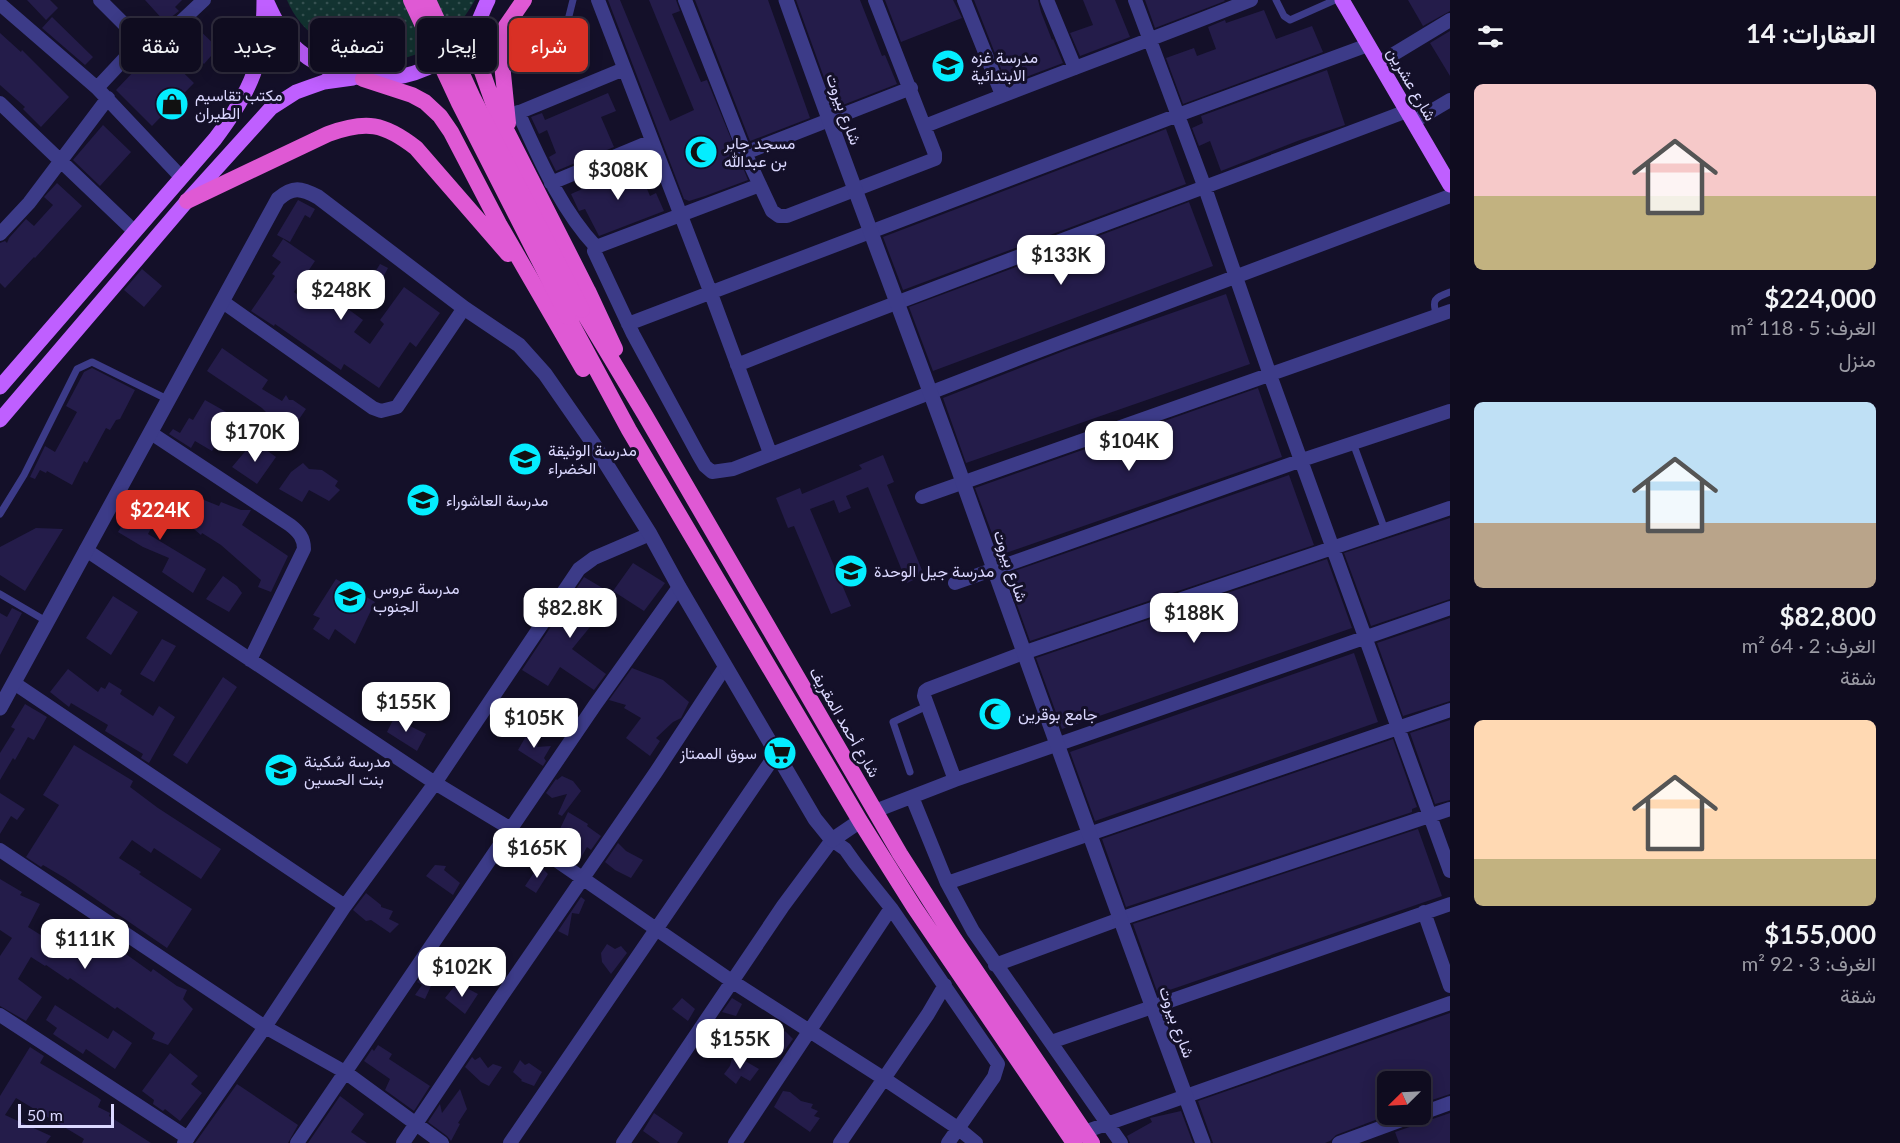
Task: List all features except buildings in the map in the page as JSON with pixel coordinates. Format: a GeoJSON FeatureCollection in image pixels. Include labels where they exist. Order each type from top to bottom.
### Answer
{"type":"FeatureCollection","features":[{"type":"Feature","properties":{"kind":"highway"},"geometry":{"type":"LineString","coordinates":[[411,0],[464,114],[575,314]]}},
{"type":"Feature","properties":{"kind":"highway"},"geometry":{"type":"LineString","coordinates":[[428,0],[629,430],[860,821],[914,907],[1083,1139]]}},
{"type":"Feature","properties":{"kind":"highway"},"geometry":{"type":"LineString","coordinates":[[511,141],[512,115],[501,54],[506,26],[524,0]]}},
{"type":"Feature","properties":{"kind":"highway"},"geometry":{"type":"LineString","coordinates":[[482,72],[511,141],[588,291],[645,415]]}},
{"type":"Feature","properties":{"kind":"highway"},"geometry":{"type":"LineString","coordinates":[[358,79],[412,94],[440,116],[451,132],[533,284],[603,398],[629,430]]}},
{"type":"Feature","properties":{"kind":"highway"},"geometry":{"type":"LineString","coordinates":[[187,201],[328,134],[365,124],[384,128],[400,135],[417,148],[533,284]]}},
{"type":"Feature","properties":{"kind":"highway","name":"شارع أحمد المقريف"},"geometry":{"type":"LineString","coordinates":[[575,314],[645,415],[900,854],[1083,1139]]}},
{"type":"Feature","properties":{"kind":"main road"},"geometry":{"type":"LineString","coordinates":[[265,0],[278,25],[298,49],[324,67],[358,79]]}},
{"type":"Feature","properties":{"kind":"main road"},"geometry":{"type":"LineString","coordinates":[[0,387],[215,139],[234,113],[249,88],[259,57],[264,31],[265,0]]}},
{"type":"Feature","properties":{"kind":"main road"},"geometry":{"type":"LineString","coordinates":[[479,18],[488,0]]}},
{"type":"Feature","properties":{"kind":"main road","name":"شارع عشرين"},"geometry":{"type":"LineString","coordinates":[[1342,0],[1449,180]]}},
{"type":"Feature","properties":{"kind":"main road"},"geometry":{"type":"LineString","coordinates":[[0,420],[187,201],[271,108],[296,92],[324,82],[358,79],[389,80],[418,72]]}},
{"type":"Feature","properties":{"kind":"street"},"geometry":{"type":"LineString","coordinates":[[100,0],[121,21]]}},
{"type":"Feature","properties":{"kind":"street"},"geometry":{"type":"LineString","coordinates":[[185,18],[204,0]]}},
{"type":"Feature","properties":{"kind":"street"},"geometry":{"type":"LineString","coordinates":[[598,0],[770,453]]}},
{"type":"Feature","properties":{"kind":"street"},"geometry":{"type":"LineString","coordinates":[[686,0],[744,153],[772,211],[779,216],[787,216],[933,160],[935,154],[925,126],[875,0]]}},
{"type":"Feature","properties":{"kind":"street","name":"شارع بيروت"},"geometry":{"type":"LineString","coordinates":[[786,0],[1203,1143]]}},
{"type":"Feature","properties":{"kind":"street"},"geometry":{"type":"LineString","coordinates":[[964,0],[1002,95]]}},
{"type":"Feature","properties":{"kind":"street"},"geometry":{"type":"LineString","coordinates":[[1047,0],[1075,68]]}},
{"type":"Feature","properties":{"kind":"street"},"geometry":{"type":"LineString","coordinates":[[1135,0],[1205,188],[1270,375],[1450,871]]}},
{"type":"Feature","properties":{"kind":"street"},"geometry":{"type":"LineString","coordinates":[[925,126],[1251,0]]}},
{"type":"Feature","properties":{"kind":"street"},"geometry":{"type":"LineString","coordinates":[[0,4],[108,98],[181,177]]}},
{"type":"Feature","properties":{"kind":"street"},"geometry":{"type":"LineString","coordinates":[[1379,63],[1450,20]]}},
{"type":"Feature","properties":{"kind":"street"},"geometry":{"type":"LineString","coordinates":[[628,324],[710,291],[871,233],[1368,45]]}},
{"type":"Feature","properties":{"kind":"street"},"geometry":{"type":"LineString","coordinates":[[97,88],[121,62]]}},
{"type":"Feature","properties":{"kind":"street"},"geometry":{"type":"LineString","coordinates":[[596,247],[578,227],[512,115],[624,69]]}},
{"type":"Feature","properties":{"kind":"street"},"geometry":{"type":"LineString","coordinates":[[744,153],[911,88]]}},
{"type":"Feature","properties":{"kind":"street"},"geometry":{"type":"LineString","coordinates":[[0,234],[29,202],[108,98]]}},
{"type":"Feature","properties":{"kind":"street"},"geometry":{"type":"LineString","coordinates":[[737,364],[897,301],[1450,100]]}},
{"type":"Feature","properties":{"kind":"street"},"geometry":{"type":"LineString","coordinates":[[0,103],[134,231]]}},
{"type":"Feature","properties":{"kind":"street"},"geometry":{"type":"LineString","coordinates":[[551,183],[651,141]]}},
{"type":"Feature","properties":{"kind":"street"},"geometry":{"type":"LineString","coordinates":[[596,247],[760,185]]}},
{"type":"Feature","properties":{"kind":"street"},"geometry":{"type":"LineString","coordinates":[[0,708],[278,199],[287,191],[295,189],[305,191],[318,197],[464,308],[519,345],[545,374],[593,443],[650,534],[806,807],[832,840],[845,849],[891,908],[998,1064],[994,1077],[948,1143]]}},
{"type":"Feature","properties":{"kind":"street"},"geometry":{"type":"LineString","coordinates":[[596,247],[594,251],[628,324],[705,466],[712,472],[733,469],[1450,196]]}},
{"type":"Feature","properties":{"kind":"street"},"geometry":{"type":"LineString","coordinates":[[223,302],[373,408],[381,411],[397,407],[464,308]]}},
{"type":"Feature","properties":{"kind":"street"},"geometry":{"type":"LineString","coordinates":[[922,497],[1444,314]]}},
{"type":"Feature","properties":{"kind":"street"},"geometry":{"type":"LineString","coordinates":[[955,583],[1302,460],[1450,411]]}},
{"type":"Feature","properties":{"kind":"street"},"geometry":{"type":"LineString","coordinates":[[151,433],[290,525],[297,531],[304,543],[304,549],[250,660]]}},
{"type":"Feature","properties":{"kind":"street"},"geometry":{"type":"LineString","coordinates":[[955,780],[924,696],[928,689],[1023,653],[1450,508]]}},
{"type":"Feature","properties":{"kind":"street"},"geometry":{"type":"LineString","coordinates":[[0,1015],[186,1140],[265,1027],[345,906],[435,783],[579,569],[594,558],[650,534]]}},
{"type":"Feature","properties":{"kind":"street"},"geometry":{"type":"LineString","coordinates":[[86,550],[435,783],[511,829],[733,982],[811,1030],[959,1129],[976,1143]]}},
{"type":"Feature","properties":{"kind":"street"},"geometry":{"type":"LineString","coordinates":[[297,1143],[595,705],[679,587]]}},
{"type":"Feature","properties":{"kind":"street"},"geometry":{"type":"LineString","coordinates":[[876,811],[955,780],[1450,608]]}},
{"type":"Feature","properties":{"kind":"street"},"geometry":{"type":"LineString","coordinates":[[403,1143],[725,667]]}},
{"type":"Feature","properties":{"kind":"street"},"geometry":{"type":"LineString","coordinates":[[14,683],[345,906]]}},
{"type":"Feature","properties":{"kind":"street"},"geometry":{"type":"LineString","coordinates":[[946,883],[1089,832],[1450,710]]}},
{"type":"Feature","properties":{"kind":"street"},"geometry":{"type":"LineString","coordinates":[[510,1143],[776,754]]}},
{"type":"Feature","properties":{"kind":"street"},"geometry":{"type":"LineString","coordinates":[[912,797],[946,883],[973,931],[1121,1143]]}},
{"type":"Feature","properties":{"kind":"street"},"geometry":{"type":"LineString","coordinates":[[995,964],[1450,809]]}},
{"type":"Feature","properties":{"kind":"street"},"geometry":{"type":"LineString","coordinates":[[623,1143],[783,906],[832,840],[860,821]]}},
{"type":"Feature","properties":{"kind":"street"},"geometry":{"type":"LineString","coordinates":[[0,850],[265,1027],[345,1072],[442,1143]]}},
{"type":"Feature","properties":{"kind":"street"},"geometry":{"type":"LineString","coordinates":[[1051,1042],[1151,1005],[1450,904]]}},
{"type":"Feature","properties":{"kind":"street"},"geometry":{"type":"LineString","coordinates":[[735,1143],[891,908]]}},
{"type":"Feature","properties":{"kind":"street"},"geometry":{"type":"LineString","coordinates":[[1424,912],[1450,986]]}},
{"type":"Feature","properties":{"kind":"street"},"geometry":{"type":"LineString","coordinates":[[840,1143],[945,985]]}},
{"type":"Feature","properties":{"kind":"street"},"geometry":{"type":"LineString","coordinates":[[1083,1139],[1107,1123],[1450,1003]]}},
{"type":"Feature","properties":{"kind":"street"},"geometry":{"type":"LineString","coordinates":[[1431,1110],[1450,1103]]}},
{"type":"Feature","properties":{"kind":"street"},"geometry":{"type":"LineString","coordinates":[[1339,1143],[1389,1125]]}},
{"type":"Feature","properties":{"kind":"lane"},"geometry":{"type":"LineString","coordinates":[[501,54],[564,29],[573,0]]}},
{"type":"Feature","properties":{"kind":"lane"},"geometry":{"type":"LineString","coordinates":[[1276,0],[1284,16],[1290,20],[1335,0]]}},
{"type":"Feature","properties":{"kind":"lane"},"geometry":{"type":"LineString","coordinates":[[1444,314],[1434,306],[1434,301],[1437,297],[1450,292]]}},
{"type":"Feature","properties":{"kind":"lane"},"geometry":{"type":"LineString","coordinates":[[0,514],[24,475],[77,369],[92,362],[169,400]]}},
{"type":"Feature","properties":{"kind":"lane"},"geometry":{"type":"LineString","coordinates":[[1353,443],[1385,530]]}},
{"type":"Feature","properties":{"kind":"lane"},"geometry":{"type":"LineString","coordinates":[[0,594],[46,621]]}},
{"type":"Feature","properties":{"kind":"lane"},"geometry":{"type":"LineString","coordinates":[[910,772],[893,722],[927,706]]}},
{"type":"Feature","properties":{"kind":"green space"},"geometry":{"type":"Polygon","coordinates":[[[287,0],[475,0],[464,18],[417,18],[417,54],[405,57],[405,18],[310,18],[310,32],[293,12],[287,0]]]}},
{"type":"Feature","properties":{"kind":"place","name":"مدرسة غزه الابتدائية"},"geometry":{"type":"Point","coordinates":[948,66]}},
{"type":"Feature","properties":{"kind":"place","name":"مكتب تقاسيم الطيران"},"geometry":{"type":"Point","coordinates":[172,104]}},
{"type":"Feature","properties":{"kind":"place","name":"مسجد جابر بن عبدالله"},"geometry":{"type":"Point","coordinates":[701,152]}},
{"type":"Feature","properties":{"kind":"place","name":"مدرسة الوثيقة الخضراء"},"geometry":{"type":"Point","coordinates":[525,459]}},
{"type":"Feature","properties":{"kind":"place","name":"مدرسة العاشوراء"},"geometry":{"type":"Point","coordinates":[423,500]}},
{"type":"Feature","properties":{"kind":"place","name":"مدرسة جيل الوحدة"},"geometry":{"type":"Point","coordinates":[851,571]}},
{"type":"Feature","properties":{"kind":"place","name":"مدرسة عروس الجنوب"},"geometry":{"type":"Point","coordinates":[350,597]}},
{"type":"Feature","properties":{"kind":"place","name":"جامع بوقرين"},"geometry":{"type":"Point","coordinates":[995,714]}},
{"type":"Feature","properties":{"kind":"place","name":"سوق الممتاز"},"geometry":{"type":"Point","coordinates":[780,753]}},
{"type":"Feature","properties":{"kind":"place","name":"مدرسة سُكينة بنت الحسين"},"geometry":{"type":"Point","coordinates":[281,770]}}]}
